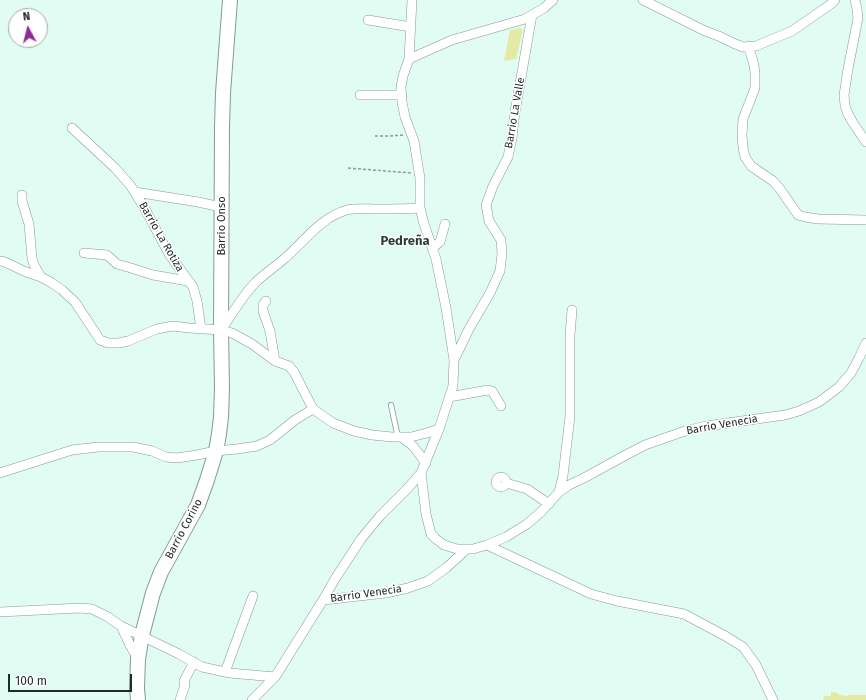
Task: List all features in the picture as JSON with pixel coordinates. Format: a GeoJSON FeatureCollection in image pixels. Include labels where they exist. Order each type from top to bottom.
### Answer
{"type":"FeatureCollection","features":[{"type":"Feature","properties":{"kind":"main road","name":"Barrio Onso"},"geometry":{"type":"LineString","coordinates":[[216,451],[221,417],[222,388],[222,127],[230,0]]}},
{"type":"Feature","properties":{"kind":"main road","name":"Barrio Corino"},"geometry":{"type":"LineString","coordinates":[[138,700],[137,640],[161,572],[198,505],[216,451]]}},
{"type":"Feature","properties":{"kind":"street"},"geometry":{"type":"LineString","coordinates":[[252,700],[275,677],[361,539],[380,516],[421,473],[439,429],[453,386],[454,360],[446,308],[436,259],[420,208],[421,198],[419,174],[414,141],[405,117],[401,87],[409,59],[412,0]]}},
{"type":"Feature","properties":{"kind":"street"},"geometry":{"type":"LineString","coordinates":[[409,59],[452,40],[525,19],[544,8],[553,0]]}},
{"type":"Feature","properties":{"kind":"street"},"geometry":{"type":"LineString","coordinates":[[643,0],[703,30],[743,47],[756,46],[792,31],[826,8],[835,0]]}},
{"type":"Feature","properties":{"kind":"street"},"geometry":{"type":"LineString","coordinates":[[855,0],[858,9],[858,18],[844,95],[847,112],[866,142]]}},
{"type":"Feature","properties":{"kind":"street","name":"Barrio La Valle"},"geometry":{"type":"LineString","coordinates":[[454,360],[469,329],[490,293],[500,270],[502,254],[501,240],[489,221],[486,205],[493,186],[508,156],[532,15]]}},
{"type":"Feature","properties":{"kind":"street"},"geometry":{"type":"LineString","coordinates":[[368,20],[411,27]]}},
{"type":"Feature","properties":{"kind":"street"},"geometry":{"type":"LineString","coordinates":[[748,46],[755,72],[755,88],[743,119],[742,135],[746,157],[752,166],[773,181],[798,215],[818,219],[866,220]]}},
{"type":"Feature","properties":{"kind":"street"},"geometry":{"type":"LineString","coordinates":[[360,95],[402,95]]}},
{"type":"Feature","properties":{"kind":"street","name":"Barrio La Rotiza"},"geometry":{"type":"LineString","coordinates":[[72,128],[115,168],[135,192],[169,254],[193,287],[197,301],[201,329]]}},
{"type":"Feature","properties":{"kind":"street","name":"Barrio La Rotiza"},"geometry":{"type":"LineString","coordinates":[[135,192],[198,202],[221,208]]}},
{"type":"Feature","properties":{"kind":"street"},"geometry":{"type":"LineString","coordinates":[[22,195],[22,201],[29,224],[32,258],[41,278]]}},
{"type":"Feature","properties":{"kind":"street"},"geometry":{"type":"LineString","coordinates":[[221,330],[255,283],[286,258],[305,238],[338,214],[348,210],[360,208],[420,208]]}},
{"type":"Feature","properties":{"kind":"street"},"geometry":{"type":"LineString","coordinates":[[432,248],[440,242],[445,224]]}},
{"type":"Feature","properties":{"kind":"street","name":"Barrio La Rotiza"},"geometry":{"type":"LineString","coordinates":[[84,253],[107,255],[117,264],[154,275],[188,281]]}},
{"type":"Feature","properties":{"kind":"street"},"geometry":{"type":"LineString","coordinates":[[0,261],[52,283],[62,290],[75,302],[100,340],[108,343],[119,343],[128,341],[157,329],[173,326],[221,330],[232,333],[252,344],[274,361],[289,366],[294,372],[313,409],[333,423],[354,431],[392,437],[411,437],[439,429]]}},
{"type":"Feature","properties":{"kind":"street"},"geometry":{"type":"LineString","coordinates":[[266,301],[263,305],[263,311],[270,331],[274,361]]}},
{"type":"Feature","properties":{"kind":"street","name":"Barrio Venecia"},"geometry":{"type":"LineString","coordinates":[[559,492],[563,476],[570,416],[570,335],[572,310]]}},
{"type":"Feature","properties":{"kind":"street","name":"Barrio Venecia"},"geometry":{"type":"LineString","coordinates":[[421,473],[426,514],[431,534],[444,545],[457,549],[473,549],[487,545],[506,538],[527,524],[549,504],[559,492],[569,485],[645,445],[684,431],[706,426],[785,415],[799,411],[819,402],[839,388],[851,373],[860,358],[866,343]]}},
{"type":"Feature","properties":{"kind":"street"},"geometry":{"type":"LineString","coordinates":[[450,397],[488,390],[492,391],[501,406]]}},
{"type":"Feature","properties":{"kind":"street"},"geometry":{"type":"LineString","coordinates":[[0,473],[72,450],[98,447],[133,447],[152,451],[166,457],[177,458],[257,446],[270,440],[295,420],[313,409]]}},
{"type":"Feature","properties":{"kind":"street"},"geometry":{"type":"LineString","coordinates":[[401,437],[413,446],[426,462]]}},
{"type":"Feature","properties":{"kind":"street"},"geometry":{"type":"LineString","coordinates":[[506,484],[527,489],[549,504]]}},
{"type":"Feature","properties":{"kind":"street"},"geometry":{"type":"LineString","coordinates":[[487,545],[591,594],[617,601],[684,614],[727,637],[743,647],[756,665],[773,700]]}},
{"type":"Feature","properties":{"kind":"street","name":"Barrio Venecia"},"geometry":{"type":"LineString","coordinates":[[324,600],[386,593],[408,588],[428,581],[446,568],[467,549]]}},
{"type":"Feature","properties":{"kind":"street"},"geometry":{"type":"LineString","coordinates":[[225,672],[253,596]]}},
{"type":"Feature","properties":{"kind":"street"},"geometry":{"type":"LineString","coordinates":[[0,612],[80,608],[92,610],[108,617],[137,640],[194,662],[202,667],[225,672],[275,677]]}},
{"type":"Feature","properties":{"kind":"street"},"geometry":{"type":"LineString","coordinates":[[121,626],[137,640]]}},
{"type":"Feature","properties":{"kind":"street"},"geometry":{"type":"LineString","coordinates":[[180,700],[185,685],[184,681],[194,662]]}},
{"type":"Feature","properties":{"kind":"lane"},"geometry":{"type":"LineString","coordinates":[[391,405],[397,432],[401,437]]}},
{"type":"Feature","properties":{"kind":"path"},"geometry":{"type":"LineString","coordinates":[[375,136],[412,134]]}},
{"type":"Feature","properties":{"kind":"path"},"geometry":{"type":"LineString","coordinates":[[348,168],[419,174]]}},
{"type":"Feature","properties":{"kind":"green space"},"geometry":{"type":"Polygon","coordinates":[[[520,28],[523,30],[516,59],[504,61],[510,30],[520,28]]]}},
{"type":"Feature","properties":{"kind":"green space"},"geometry":{"type":"Polygon","coordinates":[[[831,692],[848,696],[866,695],[866,700],[823,700],[824,696],[831,696],[831,692]]]}},
{"type":"Feature","properties":{"kind":"district","name":"Pedreña"},"geometry":{"type":"Point","coordinates":[405,241]}}]}
